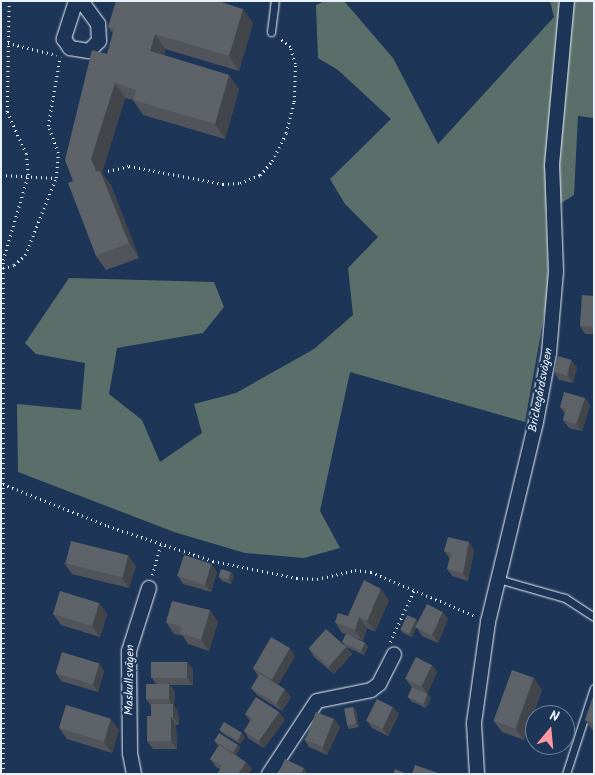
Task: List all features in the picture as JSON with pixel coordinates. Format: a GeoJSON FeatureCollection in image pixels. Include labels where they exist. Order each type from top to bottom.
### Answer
{"type":"FeatureCollection","features":[{"type":"Feature","properties":{"kind":"street"},"geometry":{"type":"LineString","coordinates":[[76,1],[64,39],[65,52],[89,51],[99,41],[98,24],[81,1]]}},
{"type":"Feature","properties":{"kind":"street","name":"Brickegårdsvägen"},"geometry":{"type":"LineString","coordinates":[[477,774],[474,723],[488,622],[536,422],[549,354],[556,272],[552,165],[567,1]]}},
{"type":"Feature","properties":{"kind":"street","name":"Maskullsvägen"},"geometry":{"type":"LineString","coordinates":[[134,774],[130,753],[128,651],[149,588]]}},
{"type":"Feature","properties":{"kind":"street"},"geometry":{"type":"LineString","coordinates":[[269,774],[317,701],[371,690],[379,684],[394,655]]}},
{"type":"Feature","properties":{"kind":"lane"},"geometry":{"type":"LineString","coordinates":[[271,32],[275,1]]}},
{"type":"Feature","properties":{"kind":"lane"},"geometry":{"type":"LineString","coordinates":[[498,579],[565,598],[594,617]]}},
{"type":"Feature","properties":{"kind":"lane"},"geometry":{"type":"LineString","coordinates":[[566,774],[594,688]]}},
{"type":"Feature","properties":{"kind":"path"},"geometry":{"type":"LineString","coordinates":[[3,774],[3,268],[5,250],[28,175],[26,154],[8,112],[9,1]]}},
{"type":"Feature","properties":{"kind":"path"},"geometry":{"type":"LineString","coordinates":[[108,171],[129,166],[223,184],[240,183],[260,175],[272,161],[286,133],[294,102],[295,64],[290,47],[271,32]]}},
{"type":"Feature","properties":{"kind":"path"},"geometry":{"type":"LineString","coordinates":[[3,268],[14,265],[25,255],[56,178],[58,153],[48,126],[65,52],[8,43]]}},
{"type":"Feature","properties":{"kind":"path"},"geometry":{"type":"LineString","coordinates":[[1,175],[56,178]]}},
{"type":"Feature","properties":{"kind":"path"},"geometry":{"type":"LineString","coordinates":[[3,484],[161,543],[263,574],[317,579],[363,570],[488,622]]}},
{"type":"Feature","properties":{"kind":"path"},"geometry":{"type":"LineString","coordinates":[[149,588],[161,543]]}},
{"type":"Feature","properties":{"kind":"path"},"geometry":{"type":"LineString","coordinates":[[394,655],[389,645],[414,590]]}},
{"type":"Feature","properties":{"kind":"green space"},"geometry":{"type":"Polygon","coordinates":[[[325,1],[344,1],[393,58],[438,144],[554,17],[550,1],[594,1],[594,118],[578,116],[574,195],[546,213],[549,288],[525,422],[350,372],[320,511],[340,548],[304,558],[245,553],[174,532],[18,472],[17,404],[81,410],[85,363],[36,354],[25,343],[69,278],[214,282],[224,307],[203,333],[117,348],[109,394],[142,420],[160,462],[202,433],[194,404],[236,393],[314,349],[353,315],[348,268],[378,237],[345,204],[330,179],[391,119],[338,70],[318,58],[316,5],[325,1]]]}},
{"type":"Feature","properties":{"kind":"building"},"geometry":{"type":"Polygon","coordinates":[[[116,1],[218,1],[243,9],[229,56],[155,34],[150,51],[229,75],[215,124],[133,100],[136,90],[115,83],[91,159],[96,172],[100,171],[129,243],[96,256],[68,183],[73,181],[65,160],[92,50],[107,54],[114,29],[108,27],[116,1]]]}},
{"type":"Feature","properties":{"kind":"building"},"geometry":{"type":"Polygon","coordinates":[[[582,295],[594,296],[594,327],[580,326],[582,295]]]}},
{"type":"Feature","properties":{"kind":"building"},"geometry":{"type":"Polygon","coordinates":[[[558,356],[571,360],[567,375],[553,371],[558,356]]]}},
{"type":"Feature","properties":{"kind":"building"},"geometry":{"type":"Polygon","coordinates":[[[564,392],[585,398],[576,424],[563,420],[566,409],[560,407],[564,392]]]}},
{"type":"Feature","properties":{"kind":"building"},"geometry":{"type":"Polygon","coordinates":[[[448,537],[469,542],[463,573],[447,569],[451,553],[444,551],[448,537]]]}},
{"type":"Feature","properties":{"kind":"building"},"geometry":{"type":"Polygon","coordinates":[[[71,541],[128,555],[123,578],[65,563],[71,541]]]}},
{"type":"Feature","properties":{"kind":"building"},"geometry":{"type":"Polygon","coordinates":[[[184,555],[212,564],[205,585],[177,576],[184,555]]]}},
{"type":"Feature","properties":{"kind":"building"},"geometry":{"type":"Polygon","coordinates":[[[221,569],[231,572],[228,580],[219,577],[221,569]]]}},
{"type":"Feature","properties":{"kind":"building"},"geometry":{"type":"Polygon","coordinates":[[[364,580],[381,589],[367,621],[359,617],[355,630],[335,622],[338,613],[348,616],[364,580]]]}},
{"type":"Feature","properties":{"kind":"building"},"geometry":{"type":"Polygon","coordinates":[[[60,591],[99,603],[92,626],[53,614],[60,591]]]}},
{"type":"Feature","properties":{"kind":"building"},"geometry":{"type":"Polygon","coordinates":[[[172,601],[210,610],[201,640],[180,633],[182,627],[166,622],[172,601]]]}},
{"type":"Feature","properties":{"kind":"building"},"geometry":{"type":"Polygon","coordinates":[[[427,604],[443,612],[431,635],[415,627],[427,604]]]}},
{"type":"Feature","properties":{"kind":"building"},"geometry":{"type":"Polygon","coordinates":[[[407,615],[416,619],[410,634],[400,630],[407,615]]]}},
{"type":"Feature","properties":{"kind":"building"},"geometry":{"type":"Polygon","coordinates":[[[326,629],[346,647],[329,666],[309,648],[326,629]]]}},
{"type":"Feature","properties":{"kind":"building"},"geometry":{"type":"Polygon","coordinates":[[[346,634],[365,643],[361,651],[342,642],[346,634]]]}},
{"type":"Feature","properties":{"kind":"building"},"geometry":{"type":"Polygon","coordinates":[[[271,637],[290,648],[272,679],[253,668],[271,637]]]}},
{"type":"Feature","properties":{"kind":"building"},"geometry":{"type":"Polygon","coordinates":[[[62,652],[99,663],[93,684],[56,673],[62,652]]]}},
{"type":"Feature","properties":{"kind":"building"},"geometry":{"type":"Polygon","coordinates":[[[416,657],[432,665],[421,687],[405,678],[416,657]]]}},
{"type":"Feature","properties":{"kind":"building"},"geometry":{"type":"Polygon","coordinates":[[[151,662],[187,662],[187,678],[151,678],[151,662]]]}},
{"type":"Feature","properties":{"kind":"building"},"geometry":{"type":"Polygon","coordinates":[[[512,670],[534,678],[515,729],[494,721],[512,670]]]}},
{"type":"Feature","properties":{"kind":"building"},"geometry":{"type":"Polygon","coordinates":[[[260,674],[285,689],[276,704],[251,689],[260,674]]]}},
{"type":"Feature","properties":{"kind":"building"},"geometry":{"type":"Polygon","coordinates":[[[146,684],[169,684],[169,699],[146,699],[146,684]]]}},
{"type":"Feature","properties":{"kind":"building"},"geometry":{"type":"Polygon","coordinates":[[[412,687],[428,694],[423,704],[408,697],[412,687]]]}},
{"type":"Feature","properties":{"kind":"building"},"geometry":{"type":"Polygon","coordinates":[[[594,694],[594,723],[585,720],[594,694]]]}},
{"type":"Feature","properties":{"kind":"building"},"geometry":{"type":"Polygon","coordinates":[[[256,697],[279,712],[259,741],[244,731],[252,718],[245,714],[256,697]]]}},
{"type":"Feature","properties":{"kind":"building"},"geometry":{"type":"Polygon","coordinates":[[[377,699],[393,707],[382,729],[366,720],[377,699]]]}},
{"type":"Feature","properties":{"kind":"building"},"geometry":{"type":"Polygon","coordinates":[[[151,704],[173,704],[171,741],[147,741],[147,716],[151,716],[151,704]]]}},
{"type":"Feature","properties":{"kind":"building"},"geometry":{"type":"Polygon","coordinates":[[[66,705],[111,719],[104,742],[59,728],[66,705]]]}},
{"type":"Feature","properties":{"kind":"building"},"geometry":{"type":"Polygon","coordinates":[[[353,707],[356,724],[347,725],[344,709],[353,707]]]}},
{"type":"Feature","properties":{"kind":"building"},"geometry":{"type":"Polygon","coordinates":[[[316,712],[334,719],[323,747],[305,740],[316,712]]]}},
{"type":"Feature","properties":{"kind":"building"},"geometry":{"type":"Polygon","coordinates":[[[224,722],[242,733],[237,741],[219,730],[224,722]]]}},
{"type":"Feature","properties":{"kind":"building"},"geometry":{"type":"Polygon","coordinates":[[[219,733],[238,745],[233,752],[214,741],[219,733]]]}},
{"type":"Feature","properties":{"kind":"building"},"geometry":{"type":"Polygon","coordinates":[[[219,745],[246,762],[238,774],[217,774],[222,766],[210,759],[219,745]]]}},
{"type":"Feature","properties":{"kind":"building"},"geometry":{"type":"Polygon","coordinates":[[[285,759],[304,768],[301,774],[278,774],[285,759]]]}},
{"type":"Feature","properties":{"kind":"building"},"geometry":{"type":"Polygon","coordinates":[[[415,765],[441,774],[412,774],[415,765]]]}},
{"type":"Feature","properties":{"kind":"building"},"geometry":{"type":"Polygon","coordinates":[[[395,769],[407,774],[393,774],[395,769]]]}}]}
